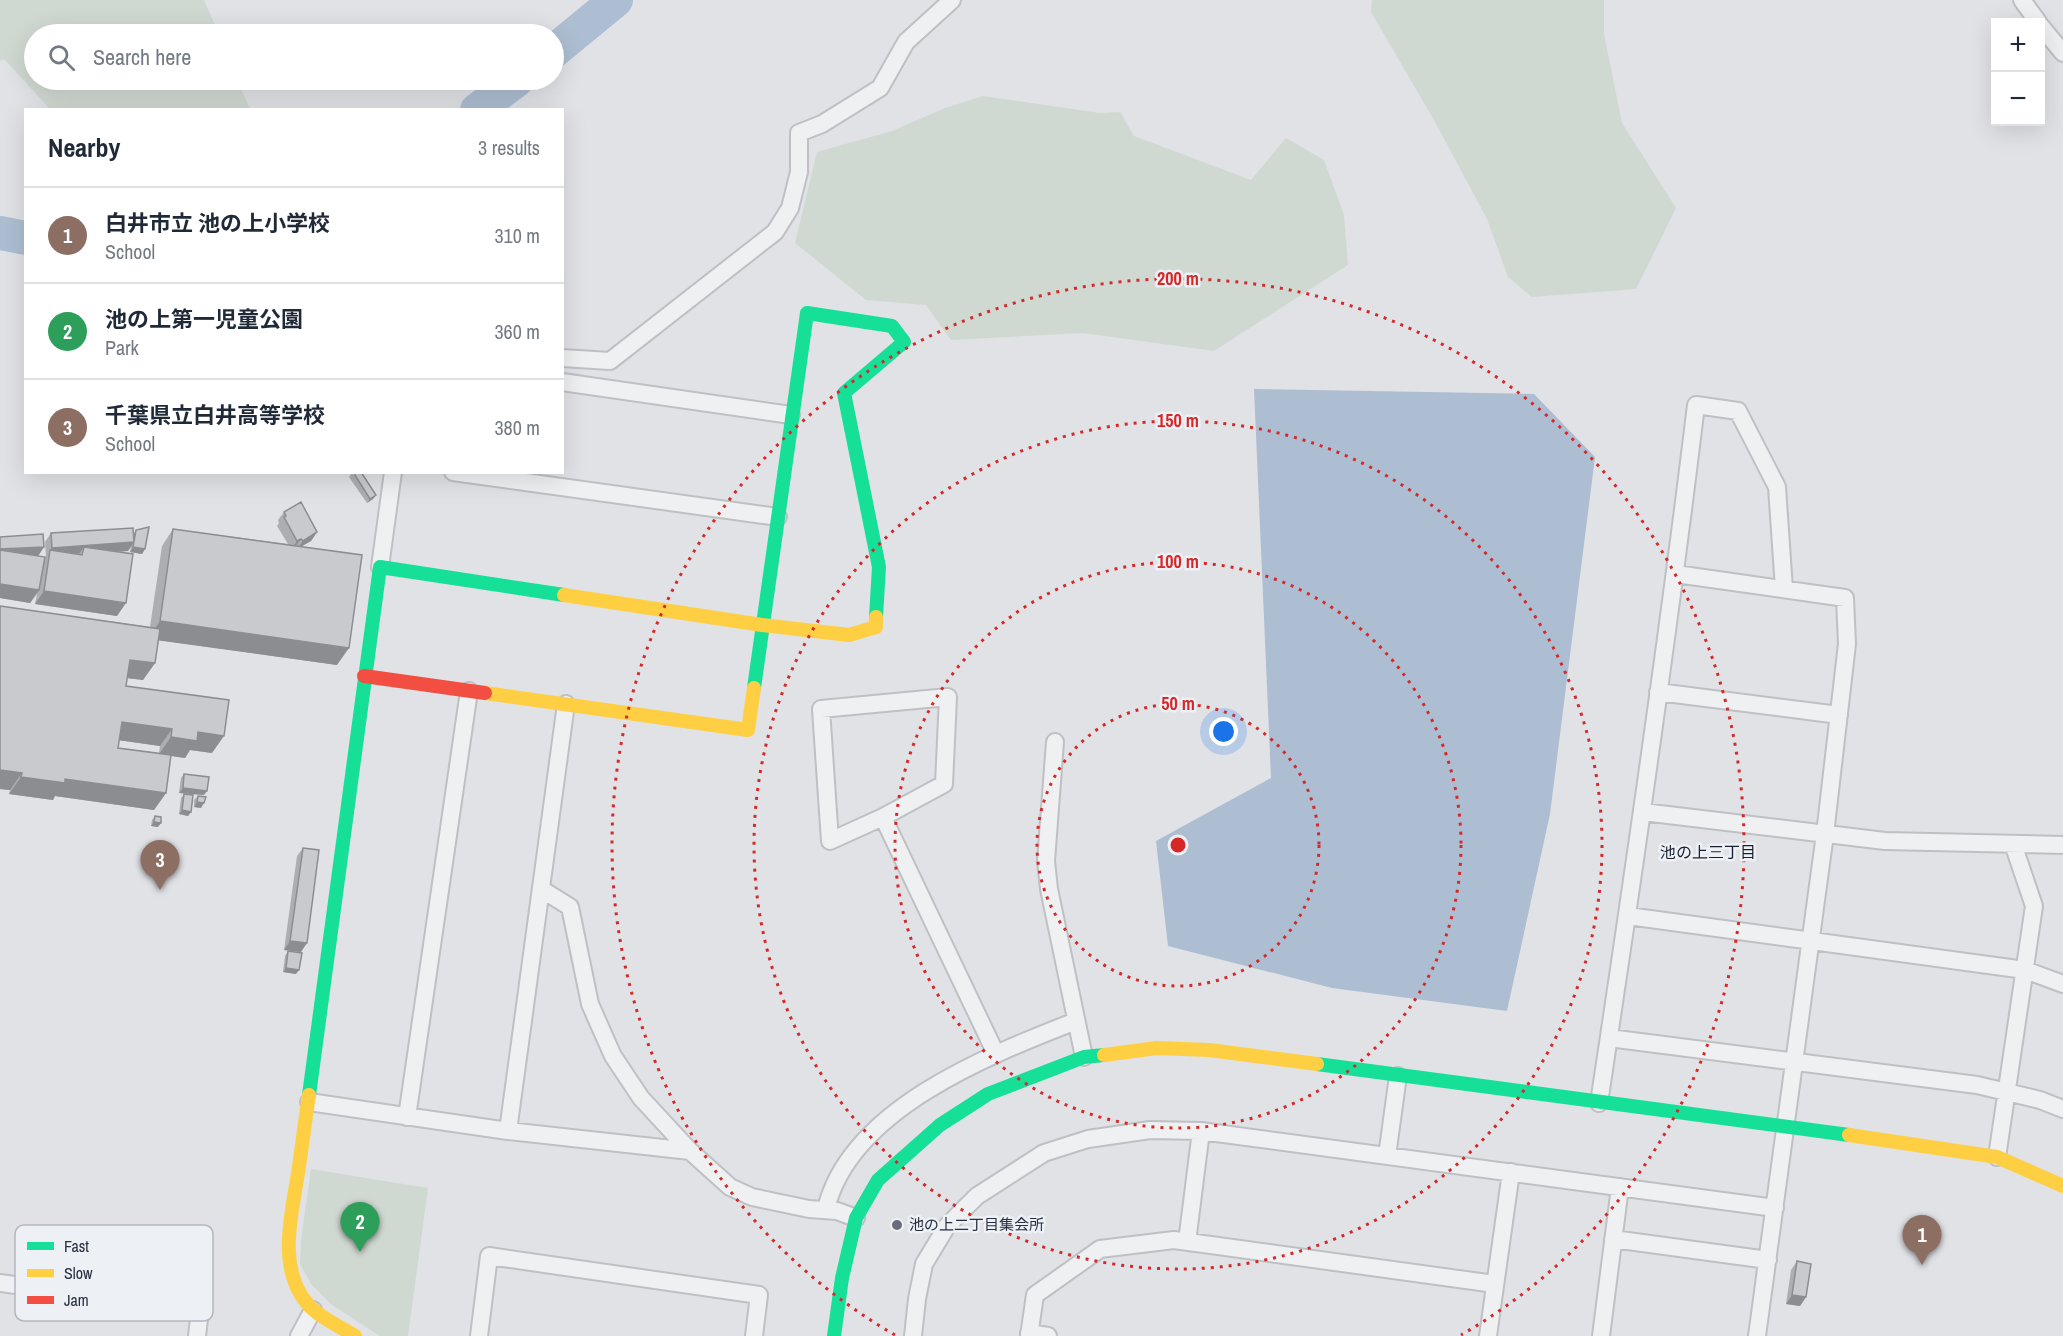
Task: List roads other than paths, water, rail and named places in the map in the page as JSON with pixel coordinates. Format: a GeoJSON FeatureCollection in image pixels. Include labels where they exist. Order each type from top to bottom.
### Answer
{"type":"FeatureCollection","features":[{"type":"Feature","properties":{"kind":"street"},"geometry":{"type":"LineString","coordinates":[[564,358],[610,361],[775,232],[790,208],[799,172],[799,133],[822,124],[880,88],[906,42],[952,0]]}},
{"type":"Feature","properties":{"kind":"street"},"geometry":{"type":"LineString","coordinates":[[2022,0],[2035,18]]}},
{"type":"Feature","properties":{"kind":"street"},"geometry":{"type":"LineString","coordinates":[[2045,31],[2063,53]]}},
{"type":"Feature","properties":{"kind":"street"},"geometry":{"type":"LineString","coordinates":[[364,676],[748,730],[762,625],[778,517],[791,415],[807,313],[892,326],[904,342],[844,393],[879,567],[876,627],[849,635],[762,625],[380,567]]}},
{"type":"Feature","properties":{"kind":"street"},"geometry":{"type":"LineString","coordinates":[[564,382],[791,415]]}},
{"type":"Feature","properties":{"kind":"street"},"geometry":{"type":"LineString","coordinates":[[1599,1103],[1643,812],[1676,574],[1696,405],[1738,411],[1777,487],[1784,589]]}},
{"type":"Feature","properties":{"kind":"street"},"geometry":{"type":"LineString","coordinates":[[354,1336],[314,1310],[296,1286],[288,1251],[289,1230],[309,1102],[393,474]]}},
{"type":"Feature","properties":{"kind":"street"},"geometry":{"type":"LineString","coordinates":[[475,474],[778,517]]}},
{"type":"Feature","properties":{"kind":"street"},"geometry":{"type":"LineString","coordinates":[[1676,574],[1845,598],[1847,644],[1825,834],[1757,1336]]}},
{"type":"Feature","properties":{"kind":"street"},"geometry":{"type":"LineString","coordinates":[[407,1117],[469,691]]}},
{"type":"Feature","properties":{"kind":"street"},"geometry":{"type":"LineString","coordinates":[[1658,692],[1839,715]]}},
{"type":"Feature","properties":{"kind":"street"},"geometry":{"type":"LineString","coordinates":[[948,697],[945,784],[883,817],[830,841],[821,709],[948,697]]}},
{"type":"Feature","properties":{"kind":"street"},"geometry":{"type":"LineString","coordinates":[[508,1131],[566,704]]}},
{"type":"Feature","properties":{"kind":"street"},"geometry":{"type":"LineString","coordinates":[[1055,742],[1046,861],[1049,890],[1084,1057]]}},
{"type":"Feature","properties":{"kind":"street"},"geometry":{"type":"LineString","coordinates":[[1643,812],[1885,841],[2063,845]]}},
{"type":"Feature","properties":{"kind":"street"},"geometry":{"type":"LineString","coordinates":[[883,817],[996,1054]]}},
{"type":"Feature","properties":{"kind":"street"},"geometry":{"type":"LineString","coordinates":[[1997,1157],[2034,906],[2013,844]]}},
{"type":"Feature","properties":{"kind":"street"},"geometry":{"type":"LineString","coordinates":[[541,889],[570,907],[590,1004],[614,1056],[641,1098],[690,1151],[730,1187],[753,1197],[809,1209],[837,1211],[856,1218]]}},
{"type":"Feature","properties":{"kind":"street"},"geometry":{"type":"LineString","coordinates":[[1628,916],[1811,939],[2025,970],[2063,984]]}},
{"type":"Feature","properties":{"kind":"street"},"geometry":{"type":"LineString","coordinates":[[826,1209],[831,1191],[860,1144],[896,1112],[931,1089],[996,1054],[1076,1021]]}},
{"type":"Feature","properties":{"kind":"street"},"geometry":{"type":"LineString","coordinates":[[1609,1038],[1977,1084],[2006,1090],[2063,1109]]}},
{"type":"Feature","properties":{"kind":"street"},"geometry":{"type":"LineString","coordinates":[[834,1336],[842,1278],[856,1218],[878,1180],[940,1125],[988,1094],[1084,1057],[1157,1048],[1209,1050],[1959,1150],[1997,1157],[2063,1186]]}},
{"type":"Feature","properties":{"kind":"street"},"geometry":{"type":"LineString","coordinates":[[1387,1156],[1398,1076]]}},
{"type":"Feature","properties":{"kind":"street"},"geometry":{"type":"LineString","coordinates":[[309,1102],[508,1131],[690,1151]]}},
{"type":"Feature","properties":{"kind":"street"},"geometry":{"type":"LineString","coordinates":[[913,1336],[924,1264],[947,1226],[977,1196],[1044,1153],[1088,1139],[1150,1130],[1201,1131],[1775,1208]]}},
{"type":"Feature","properties":{"kind":"street"},"geometry":{"type":"LineString","coordinates":[[1186,1242],[1201,1131]]}},
{"type":"Feature","properties":{"kind":"street"},"geometry":{"type":"LineString","coordinates":[[1488,1336],[1511,1172]]}},
{"type":"Feature","properties":{"kind":"street"},"geometry":{"type":"LineString","coordinates":[[1601,1336],[1620,1187]]}},
{"type":"Feature","properties":{"kind":"street"},"geometry":{"type":"LineString","coordinates":[[1613,1239],[1768,1260]]}},
{"type":"Feature","properties":{"kind":"street"},"geometry":{"type":"LineString","coordinates":[[1048,1336],[1029,1335],[1035,1295],[1100,1249],[1174,1240],[1495,1284]]}},
{"type":"Feature","properties":{"kind":"street"},"geometry":{"type":"LineString","coordinates":[[479,1336],[489,1256],[759,1295],[754,1336]]}},
{"type":"Feature","properties":{"kind":"street"},"geometry":{"type":"LineString","coordinates":[[0,1283],[15,1285]]}},
{"type":"Feature","properties":{"kind":"street"},"geometry":{"type":"LineString","coordinates":[[299,1336],[314,1310]]}},
{"type":"Feature","properties":{"kind":"street"},"geometry":{"type":"LineString","coordinates":[[197,1336],[199,1321]]}},
{"type":"Feature","properties":{"kind":"water"},"geometry":{"type":"Polygon","coordinates":[[[1254,389],[1534,394],[1595,457],[1550,814],[1507,1011],[1332,988],[1168,946],[1156,841],[1271,778],[1254,389]]]}},
{"type":"Feature","properties":{"kind":"waterway"},"geometry":{"type":"LineString","coordinates":[[564,43],[616,0]]}},
{"type":"Feature","properties":{"kind":"waterway"},"geometry":{"type":"LineString","coordinates":[[480,108],[504,90]]}},
{"type":"Feature","properties":{"kind":"waterway"},"geometry":{"type":"LineString","coordinates":[[0,233],[24,238]]}},
{"type":"Feature","properties":{"kind":"place","name":"千葉県立白井高等学校"},"geometry":{"type":"Point","coordinates":[160,890]}},
{"type":"Feature","properties":{"kind":"place","name":"池の上二丁目集会所"},"geometry":{"type":"Point","coordinates":[897,1225]}},
{"type":"Feature","properties":{"kind":"place","name":"池の上第一児童公園"},"geometry":{"type":"Point","coordinates":[360,1252]}},
{"type":"Feature","properties":{"kind":"place","name":"白井市立 池の上小学校"},"geometry":{"type":"Point","coordinates":[1922,1265]}},
{"type":"Feature","properties":{"kind":"district","name":"池の上三丁目"},"geometry":{"type":"Point","coordinates":[1708,852]}}]}
